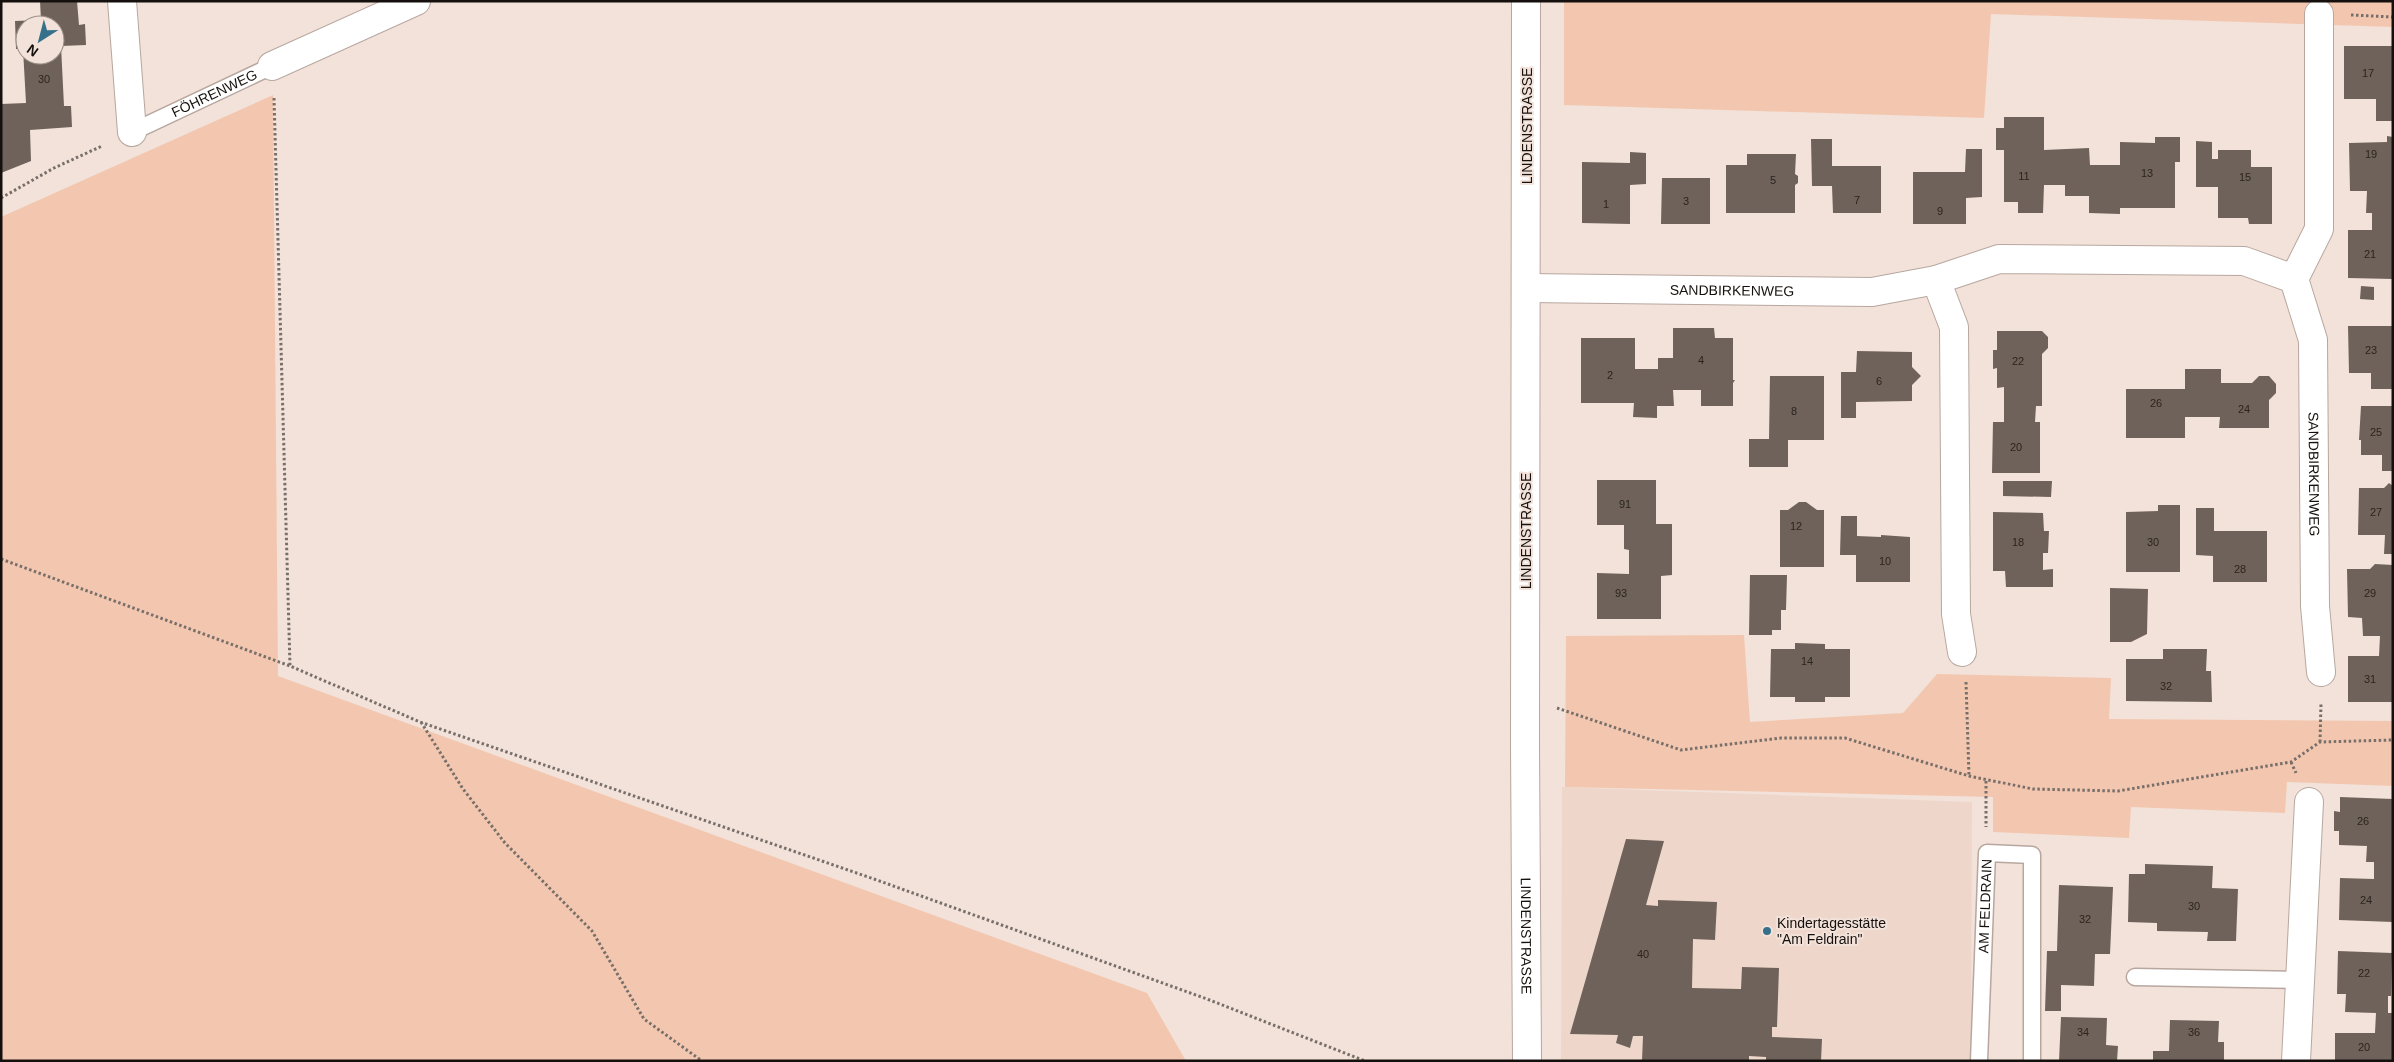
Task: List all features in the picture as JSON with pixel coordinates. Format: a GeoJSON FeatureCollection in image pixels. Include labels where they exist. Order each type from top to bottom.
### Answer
{"type":"FeatureCollection","features":[{"type":"Feature","properties":{"kind":"street"},"geometry":{"type":"LineString","coordinates":[[122,1],[132,132]]}},
{"type":"Feature","properties":{"kind":"street","name":"FÖHRENWEG"},"geometry":{"type":"LineString","coordinates":[[272,66],[416,1]]}},
{"type":"Feature","properties":{"kind":"street","name":"LINDENSTRASSE"},"geometry":{"type":"LineString","coordinates":[[1526,1],[1526,1061]]}},
{"type":"Feature","properties":{"kind":"street"},"geometry":{"type":"LineString","coordinates":[[2294,279],[2319,229],[2319,14]]}},
{"type":"Feature","properties":{"kind":"street","name":"SANDBIRKENWEG"},"geometry":{"type":"LineString","coordinates":[[1527,288],[1872,292],[1936,280],[1999,259],[2244,261],[2294,279],[2313,340],[2314,606],[2321,672]]}},
{"type":"Feature","properties":{"kind":"street"},"geometry":{"type":"LineString","coordinates":[[1936,280],[1954,327],[1956,614],[1962,652]]}},
{"type":"Feature","properties":{"kind":"street"},"geometry":{"type":"LineString","coordinates":[[2296,1061],[2309,802]]}},
{"type":"Feature","properties":{"kind":"lane","name":"FÖHRENWEG"},"geometry":{"type":"LineString","coordinates":[[132,132],[272,66]]}},
{"type":"Feature","properties":{"kind":"lane","name":"AM FELDRAIN"},"geometry":{"type":"LineString","coordinates":[[1979,1061],[1987,853],[2032,855],[2032,1061]]}},
{"type":"Feature","properties":{"kind":"lane"},"geometry":{"type":"LineString","coordinates":[[2135,977],[2301,980]]}},
{"type":"Feature","properties":{"kind":"path"},"geometry":{"type":"LineString","coordinates":[[2319,14],[2393,17]]}},
{"type":"Feature","properties":{"kind":"path"},"geometry":{"type":"LineString","coordinates":[[272,66],[290,666]]}},
{"type":"Feature","properties":{"kind":"path"},"geometry":{"type":"LineString","coordinates":[[1,198],[54,168],[132,132]]}},
{"type":"Feature","properties":{"kind":"path"},"geometry":{"type":"LineString","coordinates":[[1,559],[290,666],[420,722],[892,886],[1207,999],[1365,1061]]}},
{"type":"Feature","properties":{"kind":"path"},"geometry":{"type":"LineString","coordinates":[[1962,652],[1966,672],[1969,776]]}},
{"type":"Feature","properties":{"kind":"path"},"geometry":{"type":"LineString","coordinates":[[2320,742],[2321,672]]}},
{"type":"Feature","properties":{"kind":"path"},"geometry":{"type":"LineString","coordinates":[[1553,706],[1681,750],[1781,738],[1845,738],[1969,776],[2033,789],[2118,791],[2291,762],[2320,742],[2393,740]]}},
{"type":"Feature","properties":{"kind":"path"},"geometry":{"type":"LineString","coordinates":[[420,722],[463,789],[505,844],[592,931],[644,1019],[702,1061]]}},
{"type":"Feature","properties":{"kind":"path"},"geometry":{"type":"LineString","coordinates":[[1986,780],[1987,853]]}},
{"type":"Feature","properties":{"kind":"shaded area"},"geometry":{"type":"Polygon","coordinates":[[[1564,1],[2393,1],[2393,27],[1991,14],[1984,118],[1564,105],[1564,1]]]}},
{"type":"Feature","properties":{"kind":"shaded area"},"geometry":{"type":"Polygon","coordinates":[[[273,95],[278,676],[1147,993],[1186,1061],[1,1061],[1,217],[273,95]]]}},
{"type":"Feature","properties":{"kind":"shaded area"},"geometry":{"type":"Polygon","coordinates":[[[1744,635],[1750,722],[1903,713],[1937,674],[2111,678],[2109,719],[2393,721],[2393,786],[2287,782],[2285,813],[2131,807],[2129,838],[1993,832],[1993,797],[1565,787],[1566,636],[1744,635]]]}},
{"type":"Feature","properties":{"kind":"shaded area","name":"Kindertagesstätte \"Am Feldrain\""},"geometry":{"type":"Polygon","coordinates":[[[1562,787],[1972,802],[1971,1061],[1561,1061],[1562,787]]]}},
{"type":"Feature","properties":{"kind":"building"},"geometry":{"type":"Polygon","coordinates":[[[40,1],[77,1],[79,25],[85,24],[86,45],[65,46],[65,15],[41,15],[40,1]]]}},
{"type":"Feature","properties":{"kind":"building"},"geometry":{"type":"Polygon","coordinates":[[[2344,46],[2393,46],[2393,121],[2376,121],[2376,99],[2344,99],[2344,46]]]}},
{"type":"Feature","properties":{"kind":"building"},"geometry":{"type":"Polygon","coordinates":[[[24,65],[62,65],[64,106],[71,106],[72,127],[30,130],[31,161],[1,173],[1,104],[26,103],[24,65]]]}},
{"type":"Feature","properties":{"kind":"building"},"geometry":{"type":"Polygon","coordinates":[[[2004,117],[2044,117],[2044,150],[2089,148],[2090,165],[2120,165],[2120,142],[2155,143],[2155,137],[2180,137],[2180,162],[2175,162],[2175,208],[2120,208],[2120,214],[2089,213],[2089,196],[2065,196],[2065,185],[2044,185],[2043,213],[2018,213],[2018,202],[2004,202],[2004,150],[1996,150],[1996,128],[2004,128],[2004,117]]]}},
{"type":"Feature","properties":{"kind":"building"},"geometry":{"type":"Polygon","coordinates":[[[2387,136],[2393,137],[2393,279],[2348,278],[2348,230],[2372,230],[2372,213],[2366,213],[2367,191],[2350,191],[2349,143],[2387,142],[2387,136]]]}},
{"type":"Feature","properties":{"kind":"building"},"geometry":{"type":"Polygon","coordinates":[[[1811,139],[1832,139],[1832,166],[1881,166],[1881,213],[1833,213],[1832,186],[1812,186],[1811,139]]]}},
{"type":"Feature","properties":{"kind":"building"},"geometry":{"type":"Polygon","coordinates":[[[2196,141],[2212,142],[2212,159],[2218,159],[2218,150],[2251,150],[2251,167],[2272,167],[2272,224],[2249,224],[2248,218],[2218,218],[2218,187],[2196,187],[2196,141]]]}},
{"type":"Feature","properties":{"kind":"building"},"geometry":{"type":"Polygon","coordinates":[[[1966,149],[1982,149],[1982,197],[1966,198],[1966,224],[1913,224],[1913,172],[1965,172],[1966,149]]]}},
{"type":"Feature","properties":{"kind":"building"},"geometry":{"type":"Polygon","coordinates":[[[1630,152],[1646,153],[1646,184],[1630,185],[1630,224],[1582,223],[1582,162],[1630,163],[1630,152]]]}},
{"type":"Feature","properties":{"kind":"building"},"geometry":{"type":"Polygon","coordinates":[[[1747,154],[1796,154],[1795,174],[1798,176],[1798,183],[1795,185],[1795,213],[1726,213],[1726,165],[1747,165],[1747,154]]]}},
{"type":"Feature","properties":{"kind":"building"},"geometry":{"type":"Polygon","coordinates":[[[1662,178],[1710,178],[1710,224],[1661,224],[1662,178]]]}},
{"type":"Feature","properties":{"kind":"building"},"geometry":{"type":"Polygon","coordinates":[[[2361,286],[2374,287],[2374,300],[2360,299],[2361,286]]]}},
{"type":"Feature","properties":{"kind":"building"},"geometry":{"type":"Polygon","coordinates":[[[2348,326],[2393,326],[2393,389],[2371,389],[2371,373],[2349,373],[2348,326]]]}},
{"type":"Feature","properties":{"kind":"building"},"geometry":{"type":"Polygon","coordinates":[[[1673,328],[1714,328],[1715,338],[1733,338],[1733,380],[1735,380],[1733,383],[1733,406],[1701,406],[1701,390],[1673,390],[1674,406],[1657,406],[1657,418],[1633,417],[1634,403],[1581,403],[1581,338],[1635,338],[1635,369],[1658,369],[1658,358],[1673,358],[1673,328]]]}},
{"type":"Feature","properties":{"kind":"building"},"geometry":{"type":"Polygon","coordinates":[[[1997,331],[2042,331],[2048,337],[2048,348],[2042,354],[2042,406],[2036,406],[2035,422],[2040,422],[2040,473],[1992,473],[1993,422],[2004,422],[2004,387],[1997,388],[1997,368],[1993,369],[1993,350],[1997,350],[1997,331]]]}},
{"type":"Feature","properties":{"kind":"building"},"geometry":{"type":"Polygon","coordinates":[[[1857,351],[1912,352],[1912,367],[1921,376],[1912,385],[1912,401],[1856,402],[1856,418],[1841,418],[1841,372],[1856,372],[1857,351]]]}},
{"type":"Feature","properties":{"kind":"building"},"geometry":{"type":"Polygon","coordinates":[[[2185,369],[2221,369],[2221,383],[2252,383],[2259,376],[2269,376],[2276,384],[2276,393],[2269,400],[2269,428],[2219,428],[2220,417],[2185,417],[2185,438],[2126,438],[2126,389],[2185,389],[2185,369]]]}},
{"type":"Feature","properties":{"kind":"building"},"geometry":{"type":"Polygon","coordinates":[[[1770,376],[1824,376],[1824,440],[1788,440],[1788,467],[1749,467],[1749,439],[1769,439],[1770,376]]]}},
{"type":"Feature","properties":{"kind":"building"},"geometry":{"type":"Polygon","coordinates":[[[2361,406],[2393,406],[2393,471],[2382,471],[2382,455],[2361,455],[2361,440],[2359,440],[2361,406]]]}},
{"type":"Feature","properties":{"kind":"building"},"geometry":{"type":"Polygon","coordinates":[[[1597,480],[1656,480],[1656,524],[1672,524],[1672,575],[1661,576],[1661,619],[1597,619],[1597,573],[1629,574],[1629,550],[1624,549],[1624,525],[1597,525],[1597,480]]]}},
{"type":"Feature","properties":{"kind":"building"},"geometry":{"type":"Polygon","coordinates":[[[2003,481],[2052,481],[2051,497],[2003,496],[2003,481]]]}},
{"type":"Feature","properties":{"kind":"building"},"geometry":{"type":"Polygon","coordinates":[[[2389,483],[2393,486],[2393,554],[2384,554],[2385,535],[2358,535],[2359,488],[2384,488],[2389,483]]]}},
{"type":"Feature","properties":{"kind":"building"},"geometry":{"type":"Polygon","coordinates":[[[1799,502],[1806,502],[1817,510],[1824,510],[1824,567],[1780,567],[1780,510],[1788,510],[1799,502]]]}},
{"type":"Feature","properties":{"kind":"building"},"geometry":{"type":"Polygon","coordinates":[[[2158,505],[2180,505],[2180,572],[2126,572],[2126,512],[2158,511],[2158,505]]]}},
{"type":"Feature","properties":{"kind":"building"},"geometry":{"type":"Polygon","coordinates":[[[2196,508],[2214,508],[2214,531],[2267,531],[2267,582],[2213,582],[2213,556],[2196,555],[2196,508]]]}},
{"type":"Feature","properties":{"kind":"building"},"geometry":{"type":"Polygon","coordinates":[[[1993,512],[2043,513],[2044,531],[2049,531],[2048,553],[2043,553],[2043,570],[2053,569],[2053,587],[2006,587],[2005,571],[1993,571],[1993,512]]]}},
{"type":"Feature","properties":{"kind":"building"},"geometry":{"type":"Polygon","coordinates":[[[1841,516],[1857,516],[1857,536],[1910,537],[1910,582],[1856,582],[1856,555],[1840,555],[1841,516]]]}},
{"type":"Feature","properties":{"kind":"building"},"geometry":{"type":"Polygon","coordinates":[[[2375,564],[2393,565],[2393,702],[2348,702],[2348,656],[2379,656],[2380,636],[2363,636],[2362,618],[2348,617],[2347,569],[2370,569],[2375,564]]]}},
{"type":"Feature","properties":{"kind":"building"},"geometry":{"type":"Polygon","coordinates":[[[1750,575],[1787,575],[1786,610],[1781,610],[1781,630],[1772,630],[1772,635],[1749,635],[1750,575]]]}},
{"type":"Feature","properties":{"kind":"building"},"geometry":{"type":"Polygon","coordinates":[[[2110,588],[2148,589],[2147,634],[2131,642],[2110,642],[2110,588]]]}},
{"type":"Feature","properties":{"kind":"building"},"geometry":{"type":"Polygon","coordinates":[[[1795,643],[1825,644],[1825,649],[1850,649],[1850,697],[1825,697],[1825,702],[1795,702],[1795,697],[1770,697],[1771,649],[1795,649],[1795,643]]]}},
{"type":"Feature","properties":{"kind":"building"},"geometry":{"type":"Polygon","coordinates":[[[2163,649],[2207,649],[2206,671],[2211,671],[2212,702],[2126,701],[2126,659],[2163,659],[2163,649]]]}},
{"type":"Feature","properties":{"kind":"building"},"geometry":{"type":"Polygon","coordinates":[[[2340,797],[2393,799],[2393,922],[2339,920],[2340,878],[2374,879],[2374,862],[2366,862],[2367,846],[2339,845],[2339,831],[2334,831],[2334,811],[2340,812],[2340,797]]]}},
{"type":"Feature","properties":{"kind":"building"},"geometry":{"type":"Polygon","coordinates":[[[1626,839],[1664,841],[1646,905],[1658,906],[1658,900],[1717,902],[1715,940],[1693,939],[1692,988],[1741,989],[1742,967],[1779,968],[1777,1027],[1772,1027],[1772,1037],[1822,1039],[1821,1061],[1766,1061],[1766,1057],[1749,1056],[1749,1061],[1642,1061],[1643,1036],[1633,1036],[1630,1048],[1616,1043],[1618,1035],[1570,1034],[1626,839]]]}},
{"type":"Feature","properties":{"kind":"building"},"geometry":{"type":"Polygon","coordinates":[[[2145,864],[2213,866],[2212,888],[2238,889],[2236,941],[2207,941],[2208,932],[2157,931],[2157,923],[2128,922],[2129,874],[2145,874],[2145,864]]]}},
{"type":"Feature","properties":{"kind":"building"},"geometry":{"type":"Polygon","coordinates":[[[2059,885],[2113,887],[2110,954],[2095,954],[2094,986],[2061,985],[2061,1011],[2045,1011],[2047,951],[2057,951],[2059,885]]]}},
{"type":"Feature","properties":{"kind":"building"},"geometry":{"type":"Polygon","coordinates":[[[2338,951],[2392,953],[2391,996],[2388,996],[2388,1013],[2393,1013],[2393,1061],[2335,1061],[2335,1033],[2375,1033],[2376,1013],[2345,1012],[2346,994],[2337,994],[2338,951]]]}},
{"type":"Feature","properties":{"kind":"building"},"geometry":{"type":"Polygon","coordinates":[[[2061,1017],[2107,1018],[2106,1045],[2118,1046],[2117,1061],[2059,1061],[2061,1017]]]}},
{"type":"Feature","properties":{"kind":"building"},"geometry":{"type":"Polygon","coordinates":[[[2170,1020],[2219,1021],[2218,1042],[2224,1042],[2224,1061],[2153,1061],[2153,1051],[2169,1051],[2170,1020]]]}},
{"type":"Feature","properties":{"kind":"place","name":"Kindertagesstätte \"Am Feldrain\""},"geometry":{"type":"Point","coordinates":[1767,931]}}]}
